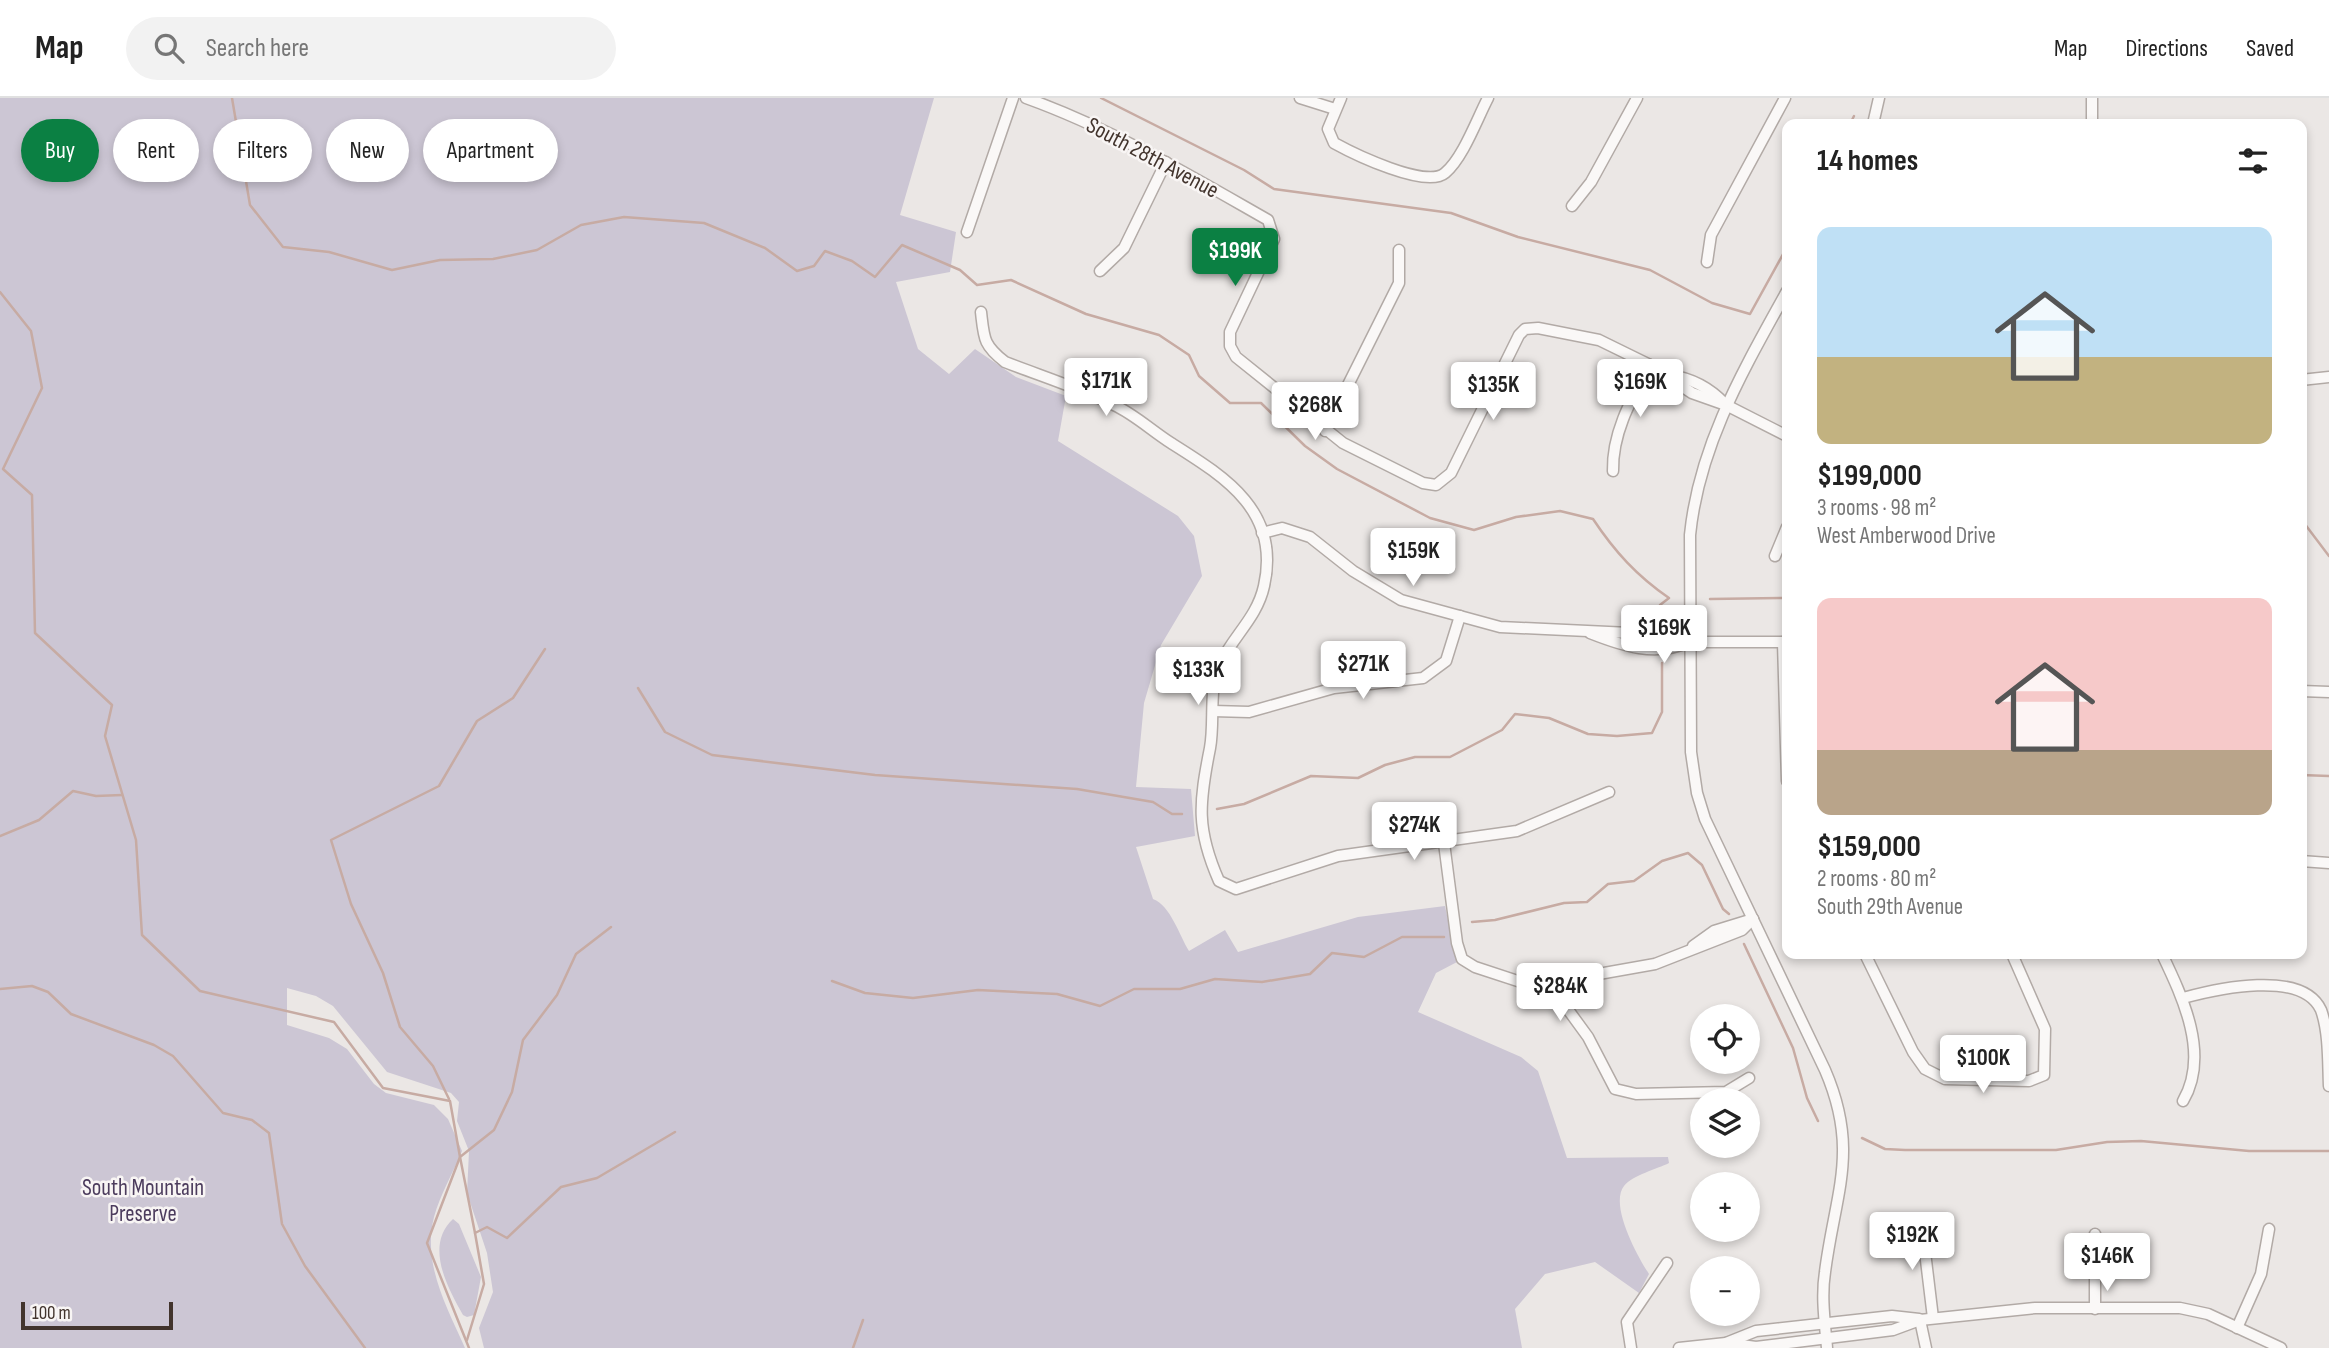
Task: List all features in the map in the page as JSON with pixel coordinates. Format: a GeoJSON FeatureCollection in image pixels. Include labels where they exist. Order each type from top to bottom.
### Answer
{"type":"FeatureCollection","features":[{"type":"Feature","properties":{"kind":"street"},"geometry":{"type":"LineString","coordinates":[[967,232],[1013,98]]}},
{"type":"Feature","properties":{"kind":"street","name":"South 28th Avenue"},"geometry":{"type":"LineString","coordinates":[[1026,98],[1089,121],[1268,220],[1272,228],[1270,250],[1230,332],[1230,346],[1236,357],[1325,430]]}},
{"type":"Feature","properties":{"kind":"street"},"geometry":{"type":"LineString","coordinates":[[1300,98],[1335,109]]}},
{"type":"Feature","properties":{"kind":"street"},"geometry":{"type":"LineString","coordinates":[[1341,98],[1328,129],[1334,143],[1364,160],[1402,172],[1434,176],[1443,175],[1453,165],[1488,98]]}},
{"type":"Feature","properties":{"kind":"street"},"geometry":{"type":"LineString","coordinates":[[1573,206],[1591,182],[1637,98]]}},
{"type":"Feature","properties":{"kind":"street"},"geometry":{"type":"LineString","coordinates":[[1707,262],[1711,235],[1785,98]]}},
{"type":"Feature","properties":{"kind":"street"},"geometry":{"type":"LineString","coordinates":[[1874,119],[1876,98]]}},
{"type":"Feature","properties":{"kind":"street"},"geometry":{"type":"LineString","coordinates":[[2092,98],[2092,119]]}},
{"type":"Feature","properties":{"kind":"street"},"geometry":{"type":"LineString","coordinates":[[1100,271],[1124,248],[1166,162]]}},
{"type":"Feature","properties":{"kind":"street"},"geometry":{"type":"LineString","coordinates":[[1399,250],[1399,282],[1325,430],[1343,443],[1423,482],[1436,485],[1451,473],[1519,335],[1525,329],[1538,328],[1599,340],[1782,433]]}},
{"type":"Feature","properties":{"kind":"street"},"geometry":{"type":"LineString","coordinates":[[1782,300],[1726,405],[1700,475],[1691,520],[1691,752],[1705,819],[1825,1070],[1839,1111],[1843,1181],[1825,1272],[1827,1343]]}},
{"type":"Feature","properties":{"kind":"street"},"geometry":{"type":"LineString","coordinates":[[981,312],[985,344],[994,354],[1005,362],[1116,406],[1222,475],[1244,498],[1262,533],[1267,564],[1265,586],[1248,626],[1220,664],[1213,691],[1211,744],[1201,790],[1201,814],[1205,850],[1219,881],[1236,889],[1338,856],[1517,831],[1609,792]]}},
{"type":"Feature","properties":{"kind":"street"},"geometry":{"type":"LineString","coordinates":[[1613,471],[1612,453],[1618,432],[1650,365]]}},
{"type":"Feature","properties":{"kind":"street"},"geometry":{"type":"LineString","coordinates":[[2307,379],[2329,377]]}},
{"type":"Feature","properties":{"kind":"street"},"geometry":{"type":"LineString","coordinates":[[1262,533],[1282,528],[1310,537],[1353,571],[1401,600],[1500,627],[1672,635],[1690,642],[1782,642]]}},
{"type":"Feature","properties":{"kind":"street"},"geometry":{"type":"LineString","coordinates":[[1775,556],[1782,539]]}},
{"type":"Feature","properties":{"kind":"street"},"geometry":{"type":"LineString","coordinates":[[1213,710],[1249,712],[1334,688],[1423,678],[1446,661],[1460,616]]}},
{"type":"Feature","properties":{"kind":"street"},"geometry":{"type":"LineString","coordinates":[[1587,632],[1620,647],[1673,649],[1690,642]]}},
{"type":"Feature","properties":{"kind":"street"},"geometry":{"type":"LineString","coordinates":[[1641,649],[1642,635]]}},
{"type":"Feature","properties":{"kind":"street"},"geometry":{"type":"LineString","coordinates":[[2307,691],[2329,692]]}},
{"type":"Feature","properties":{"kind":"street"},"geometry":{"type":"LineString","coordinates":[[1444,843],[1457,943],[1462,959],[1475,967],[1536,987],[1561,1000],[1588,1037],[1615,1089],[1636,1094],[1726,1092],[1749,1078]]}},
{"type":"Feature","properties":{"kind":"street"},"geometry":{"type":"LineString","coordinates":[[2307,861],[2329,863]]}},
{"type":"Feature","properties":{"kind":"street"},"geometry":{"type":"LineString","coordinates":[[1561,1000],[1593,975],[1623,967],[1645,967],[1690,949],[1714,932],[1754,919]]}},
{"type":"Feature","properties":{"kind":"street"},"geometry":{"type":"LineString","coordinates":[[1867,959],[1913,1052],[1925,1069],[1945,1079],[2029,1081],[2044,1075],[2045,1029],[2014,959]]}},
{"type":"Feature","properties":{"kind":"street"},"geometry":{"type":"LineString","coordinates":[[2164,959],[2183,998],[2196,1073],[2183,1101]]}},
{"type":"Feature","properties":{"kind":"street"},"geometry":{"type":"LineString","coordinates":[[2183,998],[2215,989],[2273,986],[2286,986],[2312,998],[2321,1008],[2327,1028],[2329,1086]]}},
{"type":"Feature","properties":{"kind":"street"},"geometry":{"type":"LineString","coordinates":[[1930,1227],[1925,1252],[1933,1318]]}},
{"type":"Feature","properties":{"kind":"street"},"geometry":{"type":"LineString","coordinates":[[2238,1328],[2261,1274],[2269,1229]]}},
{"type":"Feature","properties":{"kind":"street"},"geometry":{"type":"LineString","coordinates":[[2095,1234],[2095,1309]]}},
{"type":"Feature","properties":{"kind":"street"},"geometry":{"type":"LineString","coordinates":[[1631,1348],[1627,1322],[1667,1263]]}},
{"type":"Feature","properties":{"kind":"street"},"geometry":{"type":"LineString","coordinates":[[1679,1348],[1827,1343],[1893,1330],[1920,1320],[2035,1308],[2195,1309],[2281,1348]]}},
{"type":"Feature","properties":{"kind":"street"},"geometry":{"type":"LineString","coordinates":[[1727,1345],[1756,1331],[1892,1315],[1920,1320]]}},
{"type":"Feature","properties":{"kind":"street"},"geometry":{"type":"LineString","coordinates":[[1868,1318],[1870,1333]]}},
{"type":"Feature","properties":{"kind":"street"},"geometry":{"type":"LineString","coordinates":[[1920,1320],[1926,1348]]}},
{"type":"Feature","properties":{"kind":"street"},"geometry":{"type":"LineString","coordinates":[[1776,1329],[1778,1344]]}},
{"type":"Feature","properties":{"kind":"green space","name":"South Mountain Preserve"},"geometry":{"type":"Polygon","coordinates":[[[0,98],[934,98],[900,215],[956,232],[950,272],[896,282],[918,349],[949,374],[975,349],[1016,377],[1066,396],[1058,441],[1178,516],[1194,536],[1202,576],[1161,645],[1144,703],[1136,787],[1191,789],[1195,836],[1136,847],[1153,899],[1170,914],[1189,951],[1225,930],[1238,952],[1358,917],[1445,906],[1457,962],[1436,973],[1418,1012],[1521,1057],[1538,1071],[1567,1158],[1668,1157],[1669,1163],[1633,1179],[1624,1186],[1620,1195],[1622,1218],[1649,1274],[1639,1293],[1595,1262],[1545,1274],[1515,1309],[1522,1348],[484,1348],[479,1328],[493,1292],[487,1253],[467,1193],[469,1151],[457,1121],[459,1102],[451,1093],[387,1072],[333,1006],[316,996],[287,988],[287,1025],[329,1038],[347,1049],[374,1084],[386,1093],[434,1105],[448,1119],[462,1151],[434,1217],[431,1252],[438,1285],[465,1348],[0,1348],[0,98]]]}},
{"type":"Feature","properties":{"kind":"green space"},"geometry":{"type":"Polygon","coordinates":[[[453,1219],[459,1224],[481,1277],[474,1315],[467,1317],[463,1315],[451,1292],[439,1254],[444,1230],[453,1219]]]}},
{"type":"Feature","properties":{"kind":"waterway"},"geometry":{"type":"LineString","coordinates":[[232,98],[250,205],[283,247],[329,252],[392,270],[440,260],[493,259],[537,250],[581,225],[624,217],[704,223],[765,248],[797,271],[814,266],[825,251],[852,261],[875,277],[902,245],[960,270],[977,285],[1011,280],[1086,314],[1159,335],[1189,355],[1199,376],[1230,403],[1261,403],[1305,446],[1337,469],[1430,518],[1474,530],[1516,517],[1560,511],[1593,519],[1627,563],[1669,598],[1660,605],[1662,627]]}},
{"type":"Feature","properties":{"kind":"waterway"},"geometry":{"type":"LineString","coordinates":[[1101,98],[1244,170],[1274,189],[1451,213],[1518,237],[1650,270],[1712,303],[1750,314],[1782,256]]}},
{"type":"Feature","properties":{"kind":"waterway"},"geometry":{"type":"LineString","coordinates":[[0,292],[31,331],[42,388],[3,469],[32,495],[35,633],[112,705],[105,736],[136,840],[142,935],[200,991],[334,1022],[383,1088],[450,1101],[460,1157],[427,1243],[469,1348]]}},
{"type":"Feature","properties":{"kind":"waterway"},"geometry":{"type":"LineString","coordinates":[[2307,527],[2329,556]]}},
{"type":"Feature","properties":{"kind":"waterway"},"geometry":{"type":"LineString","coordinates":[[1710,599],[1782,598]]}},
{"type":"Feature","properties":{"kind":"waterway"},"geometry":{"type":"LineString","coordinates":[[449,1099],[433,1066],[400,1027],[383,973],[351,904],[331,840],[439,786],[477,721],[513,698],[545,649]]}},
{"type":"Feature","properties":{"kind":"waterway"},"geometry":{"type":"LineString","coordinates":[[1217,809],[1244,804],[1311,776],[1358,778],[1385,765],[1415,757],[1450,757],[1502,730],[1515,714],[1549,718],[1588,734],[1617,736],[1652,733],[1662,712],[1662,663]]}},
{"type":"Feature","properties":{"kind":"waterway"},"geometry":{"type":"LineString","coordinates":[[638,688],[665,732],[712,755],[875,775],[1077,789],[1153,802],[1172,814],[1182,814]]}},
{"type":"Feature","properties":{"kind":"waterway"},"geometry":{"type":"LineString","coordinates":[[2307,775],[2329,776]]}},
{"type":"Feature","properties":{"kind":"waterway"},"geometry":{"type":"LineString","coordinates":[[0,836],[39,820],[73,791],[96,796],[122,795]]}},
{"type":"Feature","properties":{"kind":"waterway"},"geometry":{"type":"LineString","coordinates":[[1472,922],[1495,920],[1564,903],[1587,902],[1608,884],[1634,881],[1662,861],[1688,853],[1702,865],[1723,909],[1729,914]]}},
{"type":"Feature","properties":{"kind":"waterway"},"geometry":{"type":"LineString","coordinates":[[475,1233],[460,1157],[494,1130],[512,1092],[523,1040],[557,995],[576,954],[611,927]]}},
{"type":"Feature","properties":{"kind":"waterway"},"geometry":{"type":"LineString","coordinates":[[832,981],[865,993],[913,998],[978,990],[1057,994],[1100,1006],[1134,989],[1180,989],[1215,979],[1262,982],[1310,974],[1332,953],[1364,957],[1402,937],[1444,937]]}},
{"type":"Feature","properties":{"kind":"waterway"},"geometry":{"type":"LineString","coordinates":[[1744,944],[1793,1048],[1807,1098],[1818,1121]]}},
{"type":"Feature","properties":{"kind":"waterway"},"geometry":{"type":"LineString","coordinates":[[0,989],[32,986],[48,992],[71,1014],[154,1045],[173,1056],[223,1113],[252,1120],[269,1133],[282,1224],[305,1266],[365,1348]]}},
{"type":"Feature","properties":{"kind":"waterway"},"geometry":{"type":"LineString","coordinates":[[467,1340],[484,1284],[475,1233],[487,1227],[507,1238],[561,1187],[597,1178],[675,1132]]}},
{"type":"Feature","properties":{"kind":"waterway"},"geometry":{"type":"LineString","coordinates":[[1862,1138],[1885,1149],[1905,1150],[2056,1150],[2107,1142],[2141,1141],[2249,1151],[2329,1151]]}},
{"type":"Feature","properties":{"kind":"waterway"},"geometry":{"type":"LineString","coordinates":[[853,1348],[863,1320]]}}]}
